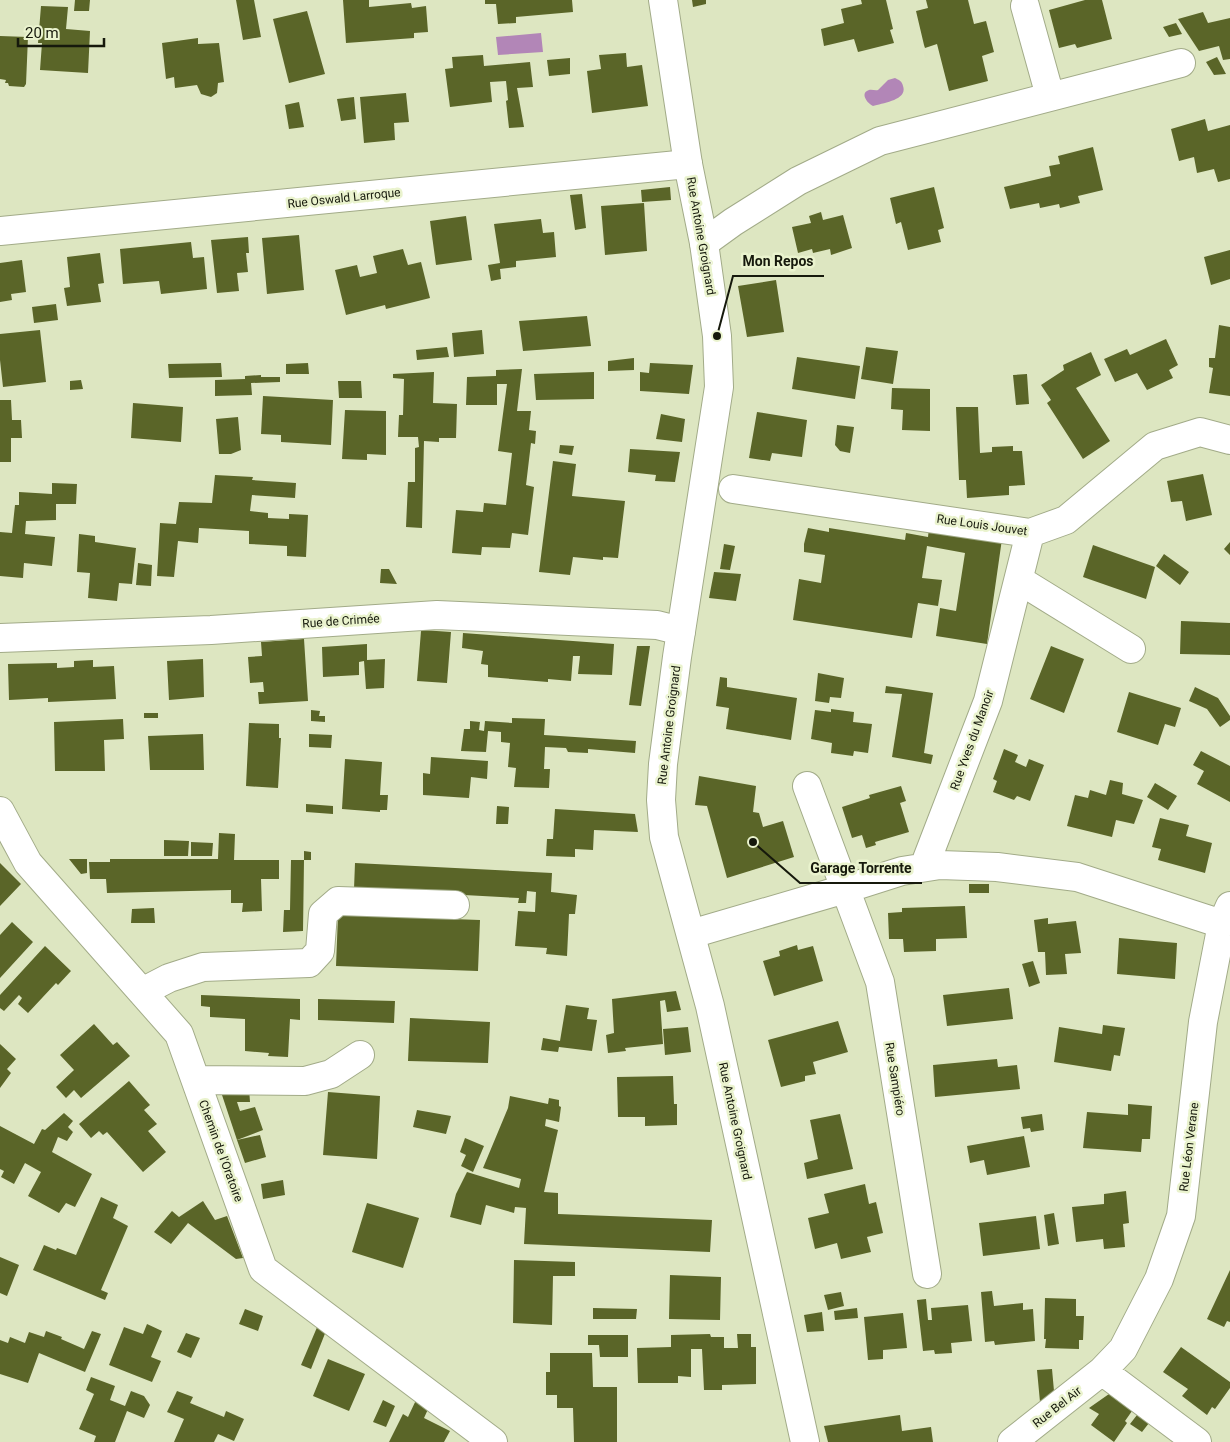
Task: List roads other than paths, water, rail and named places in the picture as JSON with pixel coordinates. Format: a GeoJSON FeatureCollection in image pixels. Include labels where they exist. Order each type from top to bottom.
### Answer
{"type":"FeatureCollection","features":[{"type":"Feature","properties":{"kind":"street","name":"Rue Antoine Groignard"},"geometry":{"type":"LineString","coordinates":[[663,0],[688,164],[704,243],[717,336],[719,388],[681,631],[663,764],[661,800],[664,837],[710,1006],[805,1442]]}},
{"type":"Feature","properties":{"kind":"street"},"geometry":{"type":"LineString","coordinates":[[1025,6],[1050,96]]}},
{"type":"Feature","properties":{"kind":"street"},"geometry":{"type":"LineString","coordinates":[[704,243],[733,222],[798,181],[880,141],[1181,63]]}},
{"type":"Feature","properties":{"kind":"street","name":"Rue Oswald Larroque"},"geometry":{"type":"LineString","coordinates":[[0,231],[688,164]]}},
{"type":"Feature","properties":{"kind":"street","name":"Rue Louis Jouvet"},"geometry":{"type":"LineString","coordinates":[[734,489],[1030,533],[1066,520],[1155,446],[1200,432],[1230,440]]}},
{"type":"Feature","properties":{"kind":"street","name":"Rue Yves du Manoir"},"geometry":{"type":"LineString","coordinates":[[924,867],[988,701],[1030,533]]}},
{"type":"Feature","properties":{"kind":"street"},"geometry":{"type":"LineString","coordinates":[[1019,580],[1131,649]]}},
{"type":"Feature","properties":{"kind":"street","name":"Rue de Crimée"},"geometry":{"type":"LineString","coordinates":[[0,638],[211,630],[437,615],[657,625],[681,631]]}},
{"type":"Feature","properties":{"kind":"street","name":"Rue Sampiéro"},"geometry":{"type":"LineString","coordinates":[[808,786],[880,982],[926,1274]]}},
{"type":"Feature","properties":{"kind":"street","name":"Chemin de l'Oratoire"},"geometry":{"type":"LineString","coordinates":[[0,811],[28,863],[179,1034],[263,1269],[493,1442]]}},
{"type":"Feature","properties":{"kind":"street"},"geometry":{"type":"LineString","coordinates":[[691,934],[845,889],[902,870],[940,865],[997,867],[1077,877],[1226,915]]}},
{"type":"Feature","properties":{"kind":"street"},"geometry":{"type":"LineString","coordinates":[[142,992],[169,978],[203,967],[309,963],[320,951],[323,914],[338,901],[455,905]]}},
{"type":"Feature","properties":{"kind":"street","name":"Rue Léon Verane"},"geometry":{"type":"LineString","coordinates":[[1102,1371],[1123,1349],[1159,1279],[1181,1216],[1203,1022],[1226,915]]}},
{"type":"Feature","properties":{"kind":"street"},"geometry":{"type":"LineString","coordinates":[[196,1080],[305,1081],[331,1074],[360,1055]]}},
{"type":"Feature","properties":{"kind":"street"},"geometry":{"type":"LineString","coordinates":[[1102,1371],[1197,1442]]}},
{"type":"Feature","properties":{"kind":"street","name":"Rue Bel Air"},"geometry":{"type":"LineString","coordinates":[[1012,1442],[1102,1371]]}},
{"type":"Feature","properties":{"kind":"place","name":"Mon Repos"},"geometry":{"type":"Point","coordinates":[717,336]}},
{"type":"Feature","properties":{"kind":"place","name":"Garage Torrente"},"geometry":{"type":"Point","coordinates":[753,842]}}]}
